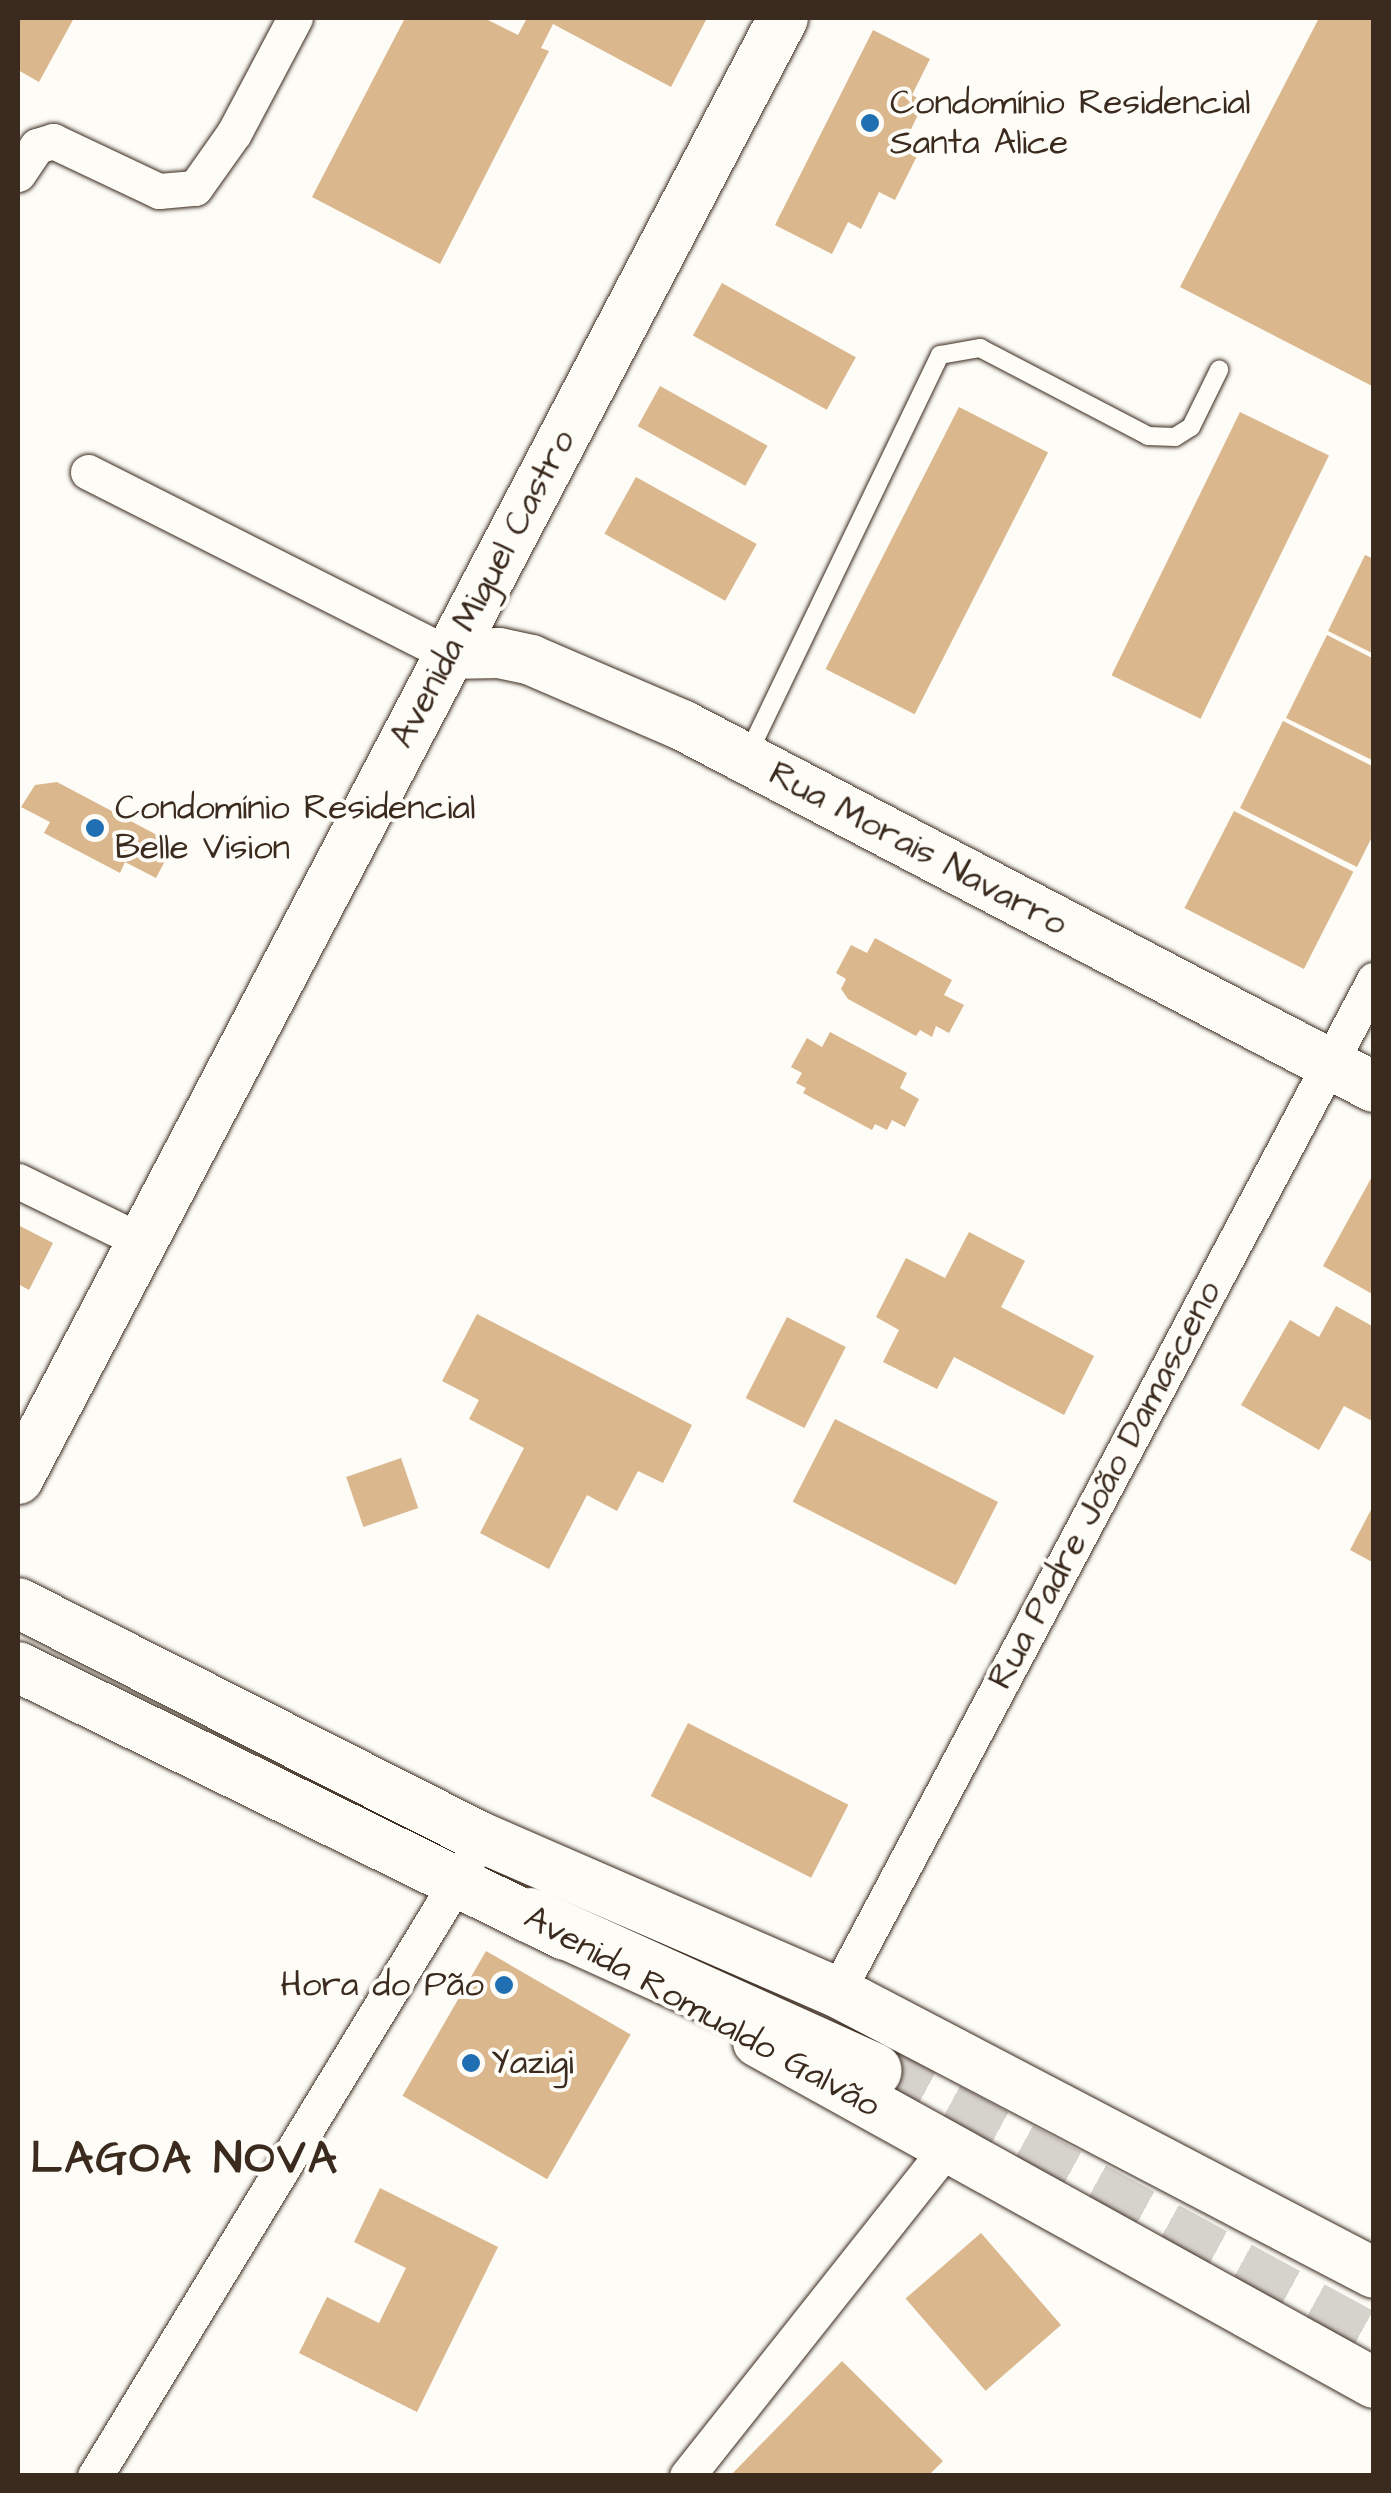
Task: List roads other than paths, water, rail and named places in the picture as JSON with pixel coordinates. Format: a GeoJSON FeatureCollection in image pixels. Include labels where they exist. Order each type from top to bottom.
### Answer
{"type":"FeatureCollection","features":[{"type":"Feature","properties":{"kind":"main road","name":"Avenida Miguel Castro"},"geometry":{"type":"LineString","coordinates":[[18,1479],[783,18]]}},
{"type":"Feature","properties":{"kind":"main road","name":"Rua Morais Navarro"},"geometry":{"type":"LineString","coordinates":[[448,654],[499,653],[531,660],[746,759],[1352,1076]]}},
{"type":"Feature","properties":{"kind":"main road","name":"Avenida Romualdo Galvão"},"geometry":{"type":"LineString","coordinates":[[18,1603],[480,1837],[837,1992],[1374,2273]]}},
{"type":"Feature","properties":{"kind":"main road","name":"Avenida Romualdo Galvão"},"geometry":{"type":"LineString","coordinates":[[18,1666],[530,1915],[1374,2383]]}},
{"type":"Feature","properties":{"kind":"main road"},"geometry":{"type":"LineString","coordinates":[[530,1915],[874,2070]]}},
{"type":"Feature","properties":{"kind":"street"},"geometry":{"type":"LineString","coordinates":[[18,174],[37,146],[54,141],[159,190],[177,194],[194,188],[234,134],[295,18]]}},
{"type":"Feature","properties":{"kind":"street"},"geometry":{"type":"LineString","coordinates":[[88,472],[448,654]]}},
{"type":"Feature","properties":{"kind":"street","name":"Rua Padre João Damasceno"},"geometry":{"type":"LineString","coordinates":[[837,1992],[1352,1076],[1374,980]]}},
{"type":"Feature","properties":{"kind":"street"},"geometry":{"type":"LineString","coordinates":[[18,1181],[143,1242]]}},
{"type":"Feature","properties":{"kind":"street"},"geometry":{"type":"LineString","coordinates":[[95,2476],[458,1883],[480,1837]]}},
{"type":"Feature","properties":{"kind":"street"},"geometry":{"type":"LineString","coordinates":[[687,2476],[948,2147]]}},
{"type":"Feature","properties":{"kind":"lane"},"geometry":{"type":"LineString","coordinates":[[746,759],[940,355],[958,347],[1001,356],[1148,436],[1175,438],[1191,426],[1219,370]]}},
{"type":"Feature","properties":{"kind":"tunnel"},"geometry":{"type":"LineString","coordinates":[[874,2070],[1374,2342]]}},
{"type":"Feature","properties":{"kind":"place","name":"Condomínio Residencial Santa Alice"},"geometry":{"type":"Point","coordinates":[870,123]}},
{"type":"Feature","properties":{"kind":"place","name":"Condomínio Residencial Belle Vision"},"geometry":{"type":"Point","coordinates":[95,828]}},
{"type":"Feature","properties":{"kind":"place","name":"Hora do Pão"},"geometry":{"type":"Point","coordinates":[504,1985]}},
{"type":"Feature","properties":{"kind":"place","name":"Yazigi"},"geometry":{"type":"Point","coordinates":[471,2063]}},
{"type":"Feature","properties":{"kind":"district","name":"LAGOA NOVA"},"geometry":{"type":"Point","coordinates":[185,2160]}}]}
